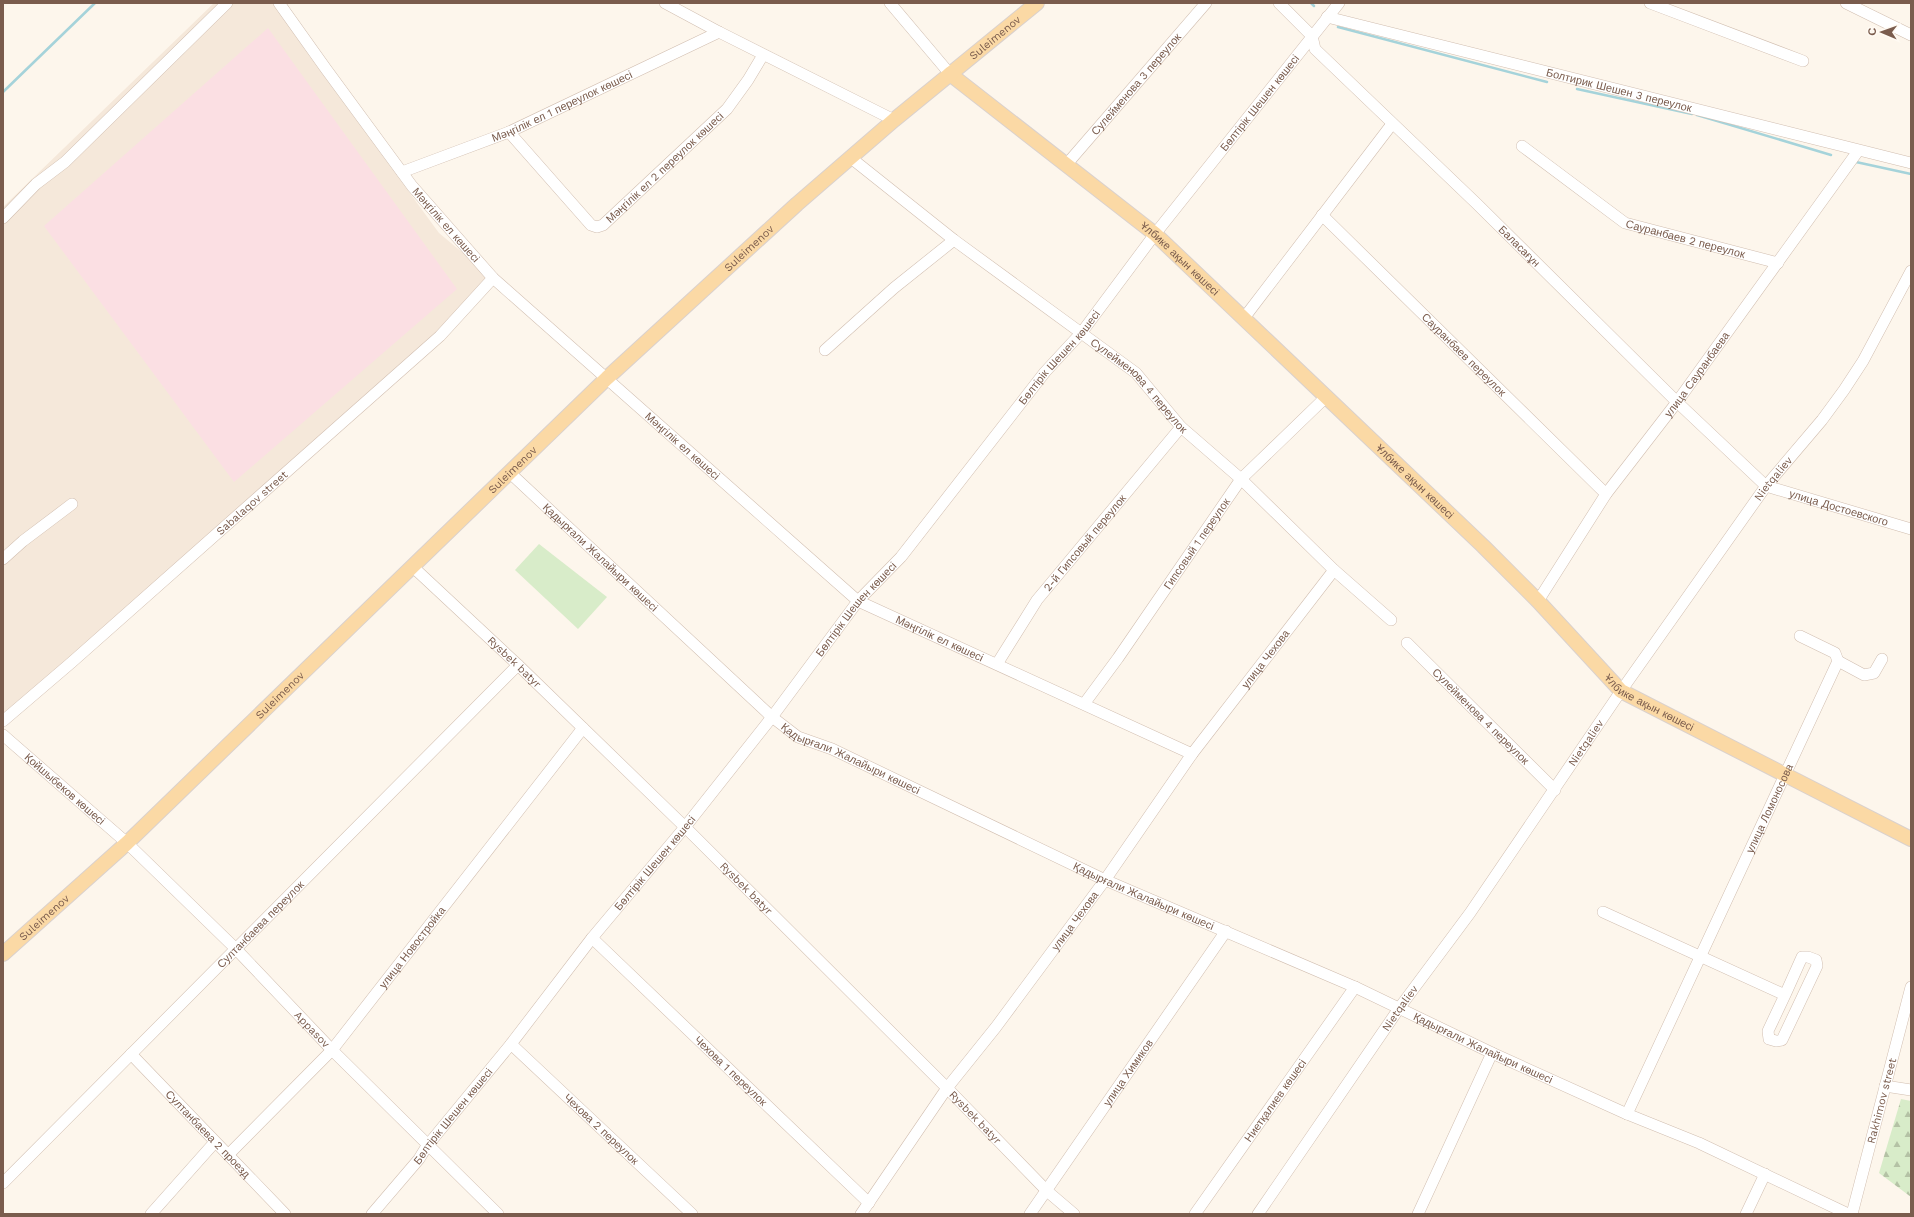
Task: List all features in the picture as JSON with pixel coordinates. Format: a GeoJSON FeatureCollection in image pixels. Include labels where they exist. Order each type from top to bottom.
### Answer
{"type":"FeatureCollection","features":[{"type":"Feature","properties":{"kind":"main road","name":"Suleimenov"},"geometry":{"type":"LineString","coordinates":[[3,954],[127,843],[607,378],[796,204],[894,120],[1037,3]]}},
{"type":"Feature","properties":{"kind":"main road","name":"Ұлбике ақын көшесі"},"geometry":{"type":"LineString","coordinates":[[950,74],[1154,234],[1244,318],[1538,600],[1621,691],[1911,839]]}},
{"type":"Feature","properties":{"kind":"street"},"geometry":{"type":"LineString","coordinates":[[3,218],[36,184],[65,162],[227,3]]}},
{"type":"Feature","properties":{"kind":"street","name":"Мәңгілік ел көшесі"},"geometry":{"type":"LineString","coordinates":[[279,3],[412,186],[494,278],[858,601],[1192,754]]}},
{"type":"Feature","properties":{"kind":"street"},"geometry":{"type":"LineString","coordinates":[[665,3],[763,55],[894,120]]}},
{"type":"Feature","properties":{"kind":"street"},"geometry":{"type":"LineString","coordinates":[[890,3],[950,74]]}},
{"type":"Feature","properties":{"kind":"street","name":"Сулейменова 3 переулок"},"geometry":{"type":"LineString","coordinates":[[1066,165],[1206,3]]}},
{"type":"Feature","properties":{"kind":"street","name":"Баласағұн"},"geometry":{"type":"LineString","coordinates":[[1279,3],[1312,36],[1314,49],[1477,204],[1677,402],[1766,486]]}},
{"type":"Feature","properties":{"kind":"street","name":"Бөлтірік Шешен көшесі"},"geometry":{"type":"LineString","coordinates":[[372,1214],[419,1159],[427,1146],[511,1044],[592,938],[685,828],[772,717],[858,601],[902,557],[1045,372],[1082,332],[1154,234],[1339,3]]}},
{"type":"Feature","properties":{"kind":"street"},"geometry":{"type":"LineString","coordinates":[[1650,3],[1802,61]]}},
{"type":"Feature","properties":{"kind":"street"},"geometry":{"type":"LineString","coordinates":[[1846,3],[1911,35]]}},
{"type":"Feature","properties":{"kind":"street","name":"Болтирик Шешен 3 переулок"},"geometry":{"type":"LineString","coordinates":[[1327,17],[1771,127],[1858,151],[1911,163]]}},
{"type":"Feature","properties":{"kind":"street","name":"Мәңгілік ел 1 переулок көшесі"},"geometry":{"type":"LineString","coordinates":[[402,172],[509,132],[718,32]]}},
{"type":"Feature","properties":{"kind":"street","name":"Мәңгілік ел 2 переулок көшесі"},"geometry":{"type":"LineString","coordinates":[[509,132],[591,226],[597,227],[603,225],[727,109],[748,80],[763,55]]}},
{"type":"Feature","properties":{"kind":"street"},"geometry":{"type":"LineString","coordinates":[[1244,318],[1392,124]]}},
{"type":"Feature","properties":{"kind":"street","name":"Сауранбаев 2 переулок"},"geometry":{"type":"LineString","coordinates":[[1522,146],[1625,223],[1778,263]]}},
{"type":"Feature","properties":{"kind":"street","name":"улица Сауранбаева"},"geometry":{"type":"LineString","coordinates":[[1538,600],[1606,494],[1677,402],[1858,151]]}},
{"type":"Feature","properties":{"kind":"street","name":"Сулейменова 4 переулок"},"geometry":{"type":"LineString","coordinates":[[851,158],[954,240],[1082,332],[1136,373],[1181,427],[1241,478],[1334,570],[1391,620]]}},
{"type":"Feature","properties":{"kind":"street","name":"Сауранбаев переулок"},"geometry":{"type":"LineString","coordinates":[[1322,215],[1606,494]]}},
{"type":"Feature","properties":{"kind":"street"},"geometry":{"type":"LineString","coordinates":[[825,350],[894,288],[954,240]]}},
{"type":"Feature","properties":{"kind":"street","name":"Nietqaliev"},"geometry":{"type":"LineString","coordinates":[[1258,1214],[1400,1007],[1470,913],[1621,691],[1766,486],[1822,420],[1844,390],[1863,361],[1911,271]]}},
{"type":"Feature","properties":{"kind":"street","name":"Sabalaqov street"},"geometry":{"type":"LineString","coordinates":[[3,721],[72,662],[440,336],[494,278]]}},
{"type":"Feature","properties":{"kind":"street","name":"Гипсовый 1 переулок"},"geometry":{"type":"LineString","coordinates":[[1084,704],[1123,652],[1241,478],[1326,397]]}},
{"type":"Feature","properties":{"kind":"street","name":"2-й Гипсовый переулок"},"geometry":{"type":"LineString","coordinates":[[997,664],[1037,600],[1181,427]]}},
{"type":"Feature","properties":{"kind":"street","name":"Қадырғали Жалайыри көшесі"},"geometry":{"type":"LineString","coordinates":[[509,472],[772,717],[798,737],[832,749],[1105,880],[1354,986],[1492,1053],[1627,1114],[1699,1143],[1848,1214]]}},
{"type":"Feature","properties":{"kind":"street","name":"улица Достоевского"},"geometry":{"type":"LineString","coordinates":[[1766,486],[1911,529]]}},
{"type":"Feature","properties":{"kind":"street"},"geometry":{"type":"LineString","coordinates":[[3,559],[23,541],[72,504]]}},
{"type":"Feature","properties":{"kind":"street","name":"Rysbek batyr"},"geometry":{"type":"LineString","coordinates":[[413,567],[583,728],[947,1088],[1047,1191],[1074,1214]]}},
{"type":"Feature","properties":{"kind":"street","name":"улица Чехова"},"geometry":{"type":"LineString","coordinates":[[861,1214],[947,1088],[996,1027],[1105,880],[1192,754],[1334,570]]}},
{"type":"Feature","properties":{"kind":"street"},"geometry":{"type":"LineString","coordinates":[[1800,636],[1835,653],[1838,661],[1864,675],[1874,674],[1882,659]]}},
{"type":"Feature","properties":{"kind":"street","name":"Сулейменова 4 переулок"},"geometry":{"type":"LineString","coordinates":[[1407,643],[1555,790]]}},
{"type":"Feature","properties":{"kind":"street","name":"улица Ломоносова"},"geometry":{"type":"LineString","coordinates":[[1627,1114],[1838,661]]}},
{"type":"Feature","properties":{"kind":"street","name":"Султанбаева переулок"},"geometry":{"type":"LineString","coordinates":[[3,1183],[518,665]]}},
{"type":"Feature","properties":{"kind":"street","name":"улица Новостройка"},"geometry":{"type":"LineString","coordinates":[[228,1155],[332,1050],[583,728]]}},
{"type":"Feature","properties":{"kind":"street","name":"Қойшыбеков көшесі"},"geometry":{"type":"LineString","coordinates":[[3,735],[127,843]]}},
{"type":"Feature","properties":{"kind":"street","name":"Appasov"},"geometry":{"type":"LineString","coordinates":[[127,843],[235,948],[332,1050],[427,1146],[498,1214]]}},
{"type":"Feature","properties":{"kind":"street"},"geometry":{"type":"LineString","coordinates":[[1603,912],[1785,995]]}},
{"type":"Feature","properties":{"kind":"street","name":"улица Химиков"},"geometry":{"type":"LineString","coordinates":[[1030,1214],[1226,931]]}},
{"type":"Feature","properties":{"kind":"street","name":"Чехова 1 переулок"},"geometry":{"type":"LineString","coordinates":[[592,938],[868,1203]]}},
{"type":"Feature","properties":{"kind":"street"},"geometry":{"type":"LineString","coordinates":[[1802,957],[1808,957],[1816,960],[1817,966],[1782,1040],[1776,1041],[1769,1039],[1768,1031],[1785,995],[1802,957]]}},
{"type":"Feature","properties":{"kind":"street","name":"Ниетқалиев көшесі"},"geometry":{"type":"LineString","coordinates":[[1195,1214],[1354,986]]}},
{"type":"Feature","properties":{"kind":"street","name":"Rakhimov street"},"geometry":{"type":"LineString","coordinates":[[1852,1214],[1911,987]]}},
{"type":"Feature","properties":{"kind":"street","name":"Чехова 2 переулок"},"geometry":{"type":"LineString","coordinates":[[511,1044],[692,1214]]}},
{"type":"Feature","properties":{"kind":"street"},"geometry":{"type":"LineString","coordinates":[[1418,1214],[1492,1053]]}},
{"type":"Feature","properties":{"kind":"street","name":"Султанбаева 2 проезд"},"geometry":{"type":"LineString","coordinates":[[131,1054],[285,1214]]}},
{"type":"Feature","properties":{"kind":"street"},"geometry":{"type":"LineString","coordinates":[[1885,1086],[1911,1090]]}},
{"type":"Feature","properties":{"kind":"street"},"geometry":{"type":"LineString","coordinates":[[151,1214],[215,1142]]}},
{"type":"Feature","properties":{"kind":"street"},"geometry":{"type":"LineString","coordinates":[[1746,1214],[1765,1174]]}},
{"type":"Feature","properties":{"kind":"shaded area"},"geometry":{"type":"Polygon","coordinates":[[[214,3],[273,3],[310,57],[439,233],[493,278],[440,336],[3,716],[3,207],[214,3]]]}},
{"type":"Feature","properties":{"kind":"shaded area"},"geometry":{"type":"Polygon","coordinates":[[[268,28],[457,289],[234,482],[44,226],[268,28]]]}},
{"type":"Feature","properties":{"kind":"green space"},"geometry":{"type":"Polygon","coordinates":[[[539,544],[607,597],[578,629],[515,570],[539,544]]]}},
{"type":"Feature","properties":{"kind":"green space"},"geometry":{"type":"Polygon","coordinates":[[[1901,1099],[1911,1101],[1911,1197],[1879,1173],[1901,1099]]]}},
{"type":"Feature","properties":{"kind":"waterway"},"geometry":{"type":"LineString","coordinates":[[3,92],[95,3]]}},
{"type":"Feature","properties":{"kind":"waterway"},"geometry":{"type":"LineString","coordinates":[[1311,3],[1314,6]]}},
{"type":"Feature","properties":{"kind":"waterway"},"geometry":{"type":"LineString","coordinates":[[1338,27],[1547,82]]}},
{"type":"Feature","properties":{"kind":"waterway"},"geometry":{"type":"LineString","coordinates":[[1577,89],[1692,114]]}},
{"type":"Feature","properties":{"kind":"waterway"},"geometry":{"type":"LineString","coordinates":[[1697,115],[1831,155]]}},
{"type":"Feature","properties":{"kind":"waterway"},"geometry":{"type":"LineString","coordinates":[[1856,162],[1911,174]]}}]}
